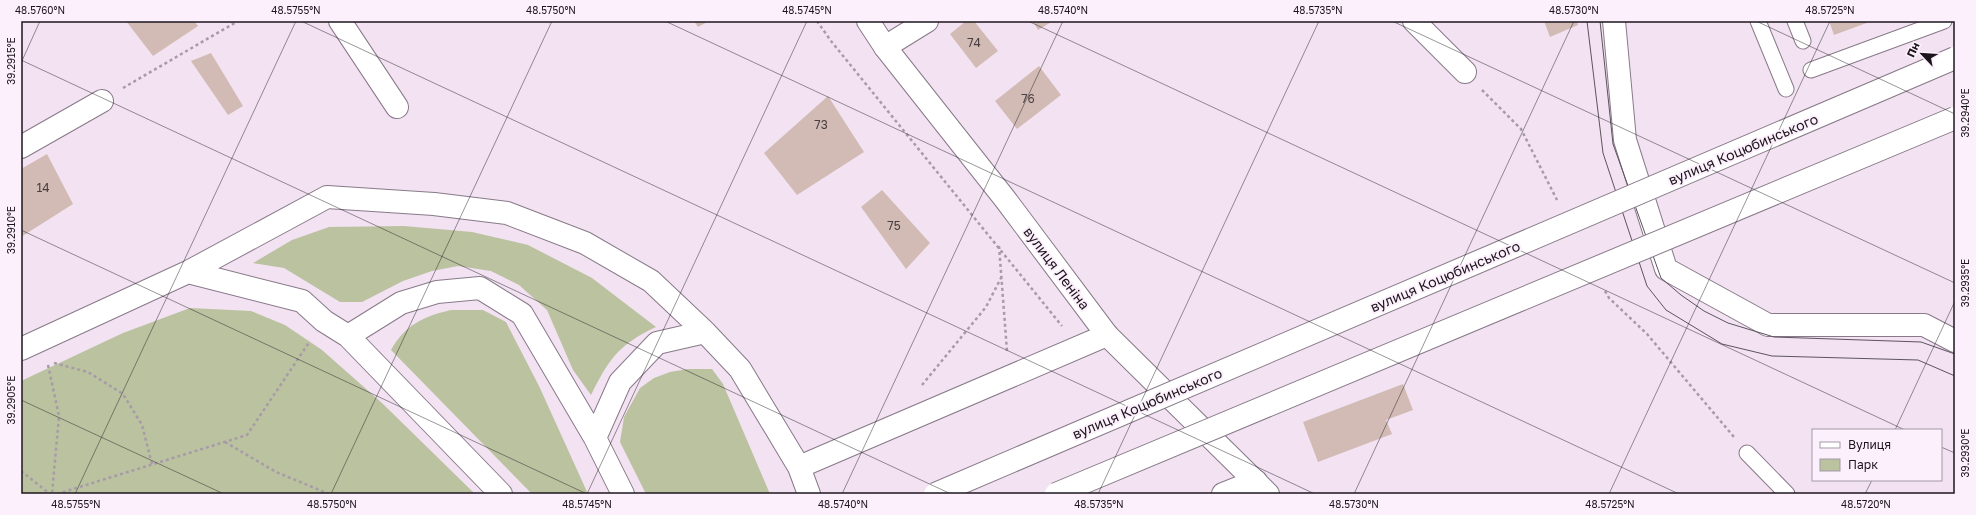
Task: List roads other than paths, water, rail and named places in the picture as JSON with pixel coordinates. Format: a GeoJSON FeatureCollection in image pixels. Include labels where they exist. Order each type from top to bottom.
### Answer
{"type":"FeatureCollection","features":[{"type":"Feature","properties":{"kind":"street"},"geometry":{"type":"LineString","coordinates":[[340,21],[397,107]]}},
{"type":"Feature","properties":{"kind":"street","name":"вулиця Леніна"},"geometry":{"type":"LineString","coordinates":[[868,21],[885,47],[1005,199],[1107,335],[1262,487]]}},
{"type":"Feature","properties":{"kind":"street"},"geometry":{"type":"LineString","coordinates":[[885,47],[927,21]]}},
{"type":"Feature","properties":{"kind":"street"},"geometry":{"type":"LineString","coordinates":[[1414,21],[1465,72]]}},
{"type":"Feature","properties":{"kind":"street"},"geometry":{"type":"LineString","coordinates":[[1614,21],[1625,140],[1666,269],[1768,325],[1924,325],[1955,341]]}},
{"type":"Feature","properties":{"kind":"street","name":"вулиця Коцюбинського"},"geometry":{"type":"LineString","coordinates":[[935,494],[1955,58]]}},
{"type":"Feature","properties":{"kind":"street"},"geometry":{"type":"LineString","coordinates":[[21,148],[102,101]]}},
{"type":"Feature","properties":{"kind":"street"},"geometry":{"type":"LineString","coordinates":[[1056,494],[1955,118]]}},
{"type":"Feature","properties":{"kind":"street"},"geometry":{"type":"LineString","coordinates":[[21,349],[188,272],[327,197],[434,204],[507,213],[585,243],[651,281],[705,332],[740,369],[799,467],[809,494]]}},
{"type":"Feature","properties":{"kind":"street"},"geometry":{"type":"LineString","coordinates":[[188,272],[302,301],[324,321],[348,336],[501,494]]}},
{"type":"Feature","properties":{"kind":"street"},"geometry":{"type":"LineString","coordinates":[[348,336],[401,303],[437,292],[480,288],[522,314],[595,438],[623,494]]}},
{"type":"Feature","properties":{"kind":"street"},"geometry":{"type":"LineString","coordinates":[[595,438],[620,382],[657,342],[705,332]]}},
{"type":"Feature","properties":{"kind":"street"},"geometry":{"type":"LineString","coordinates":[[799,467],[1107,335]]}},
{"type":"Feature","properties":{"kind":"street"},"geometry":{"type":"LineString","coordinates":[[1223,494],[1262,487]]}},
{"type":"Feature","properties":{"kind":"lane"},"geometry":{"type":"LineString","coordinates":[[1758,21],[1786,90]]}},
{"type":"Feature","properties":{"kind":"lane"},"geometry":{"type":"LineString","coordinates":[[1795,21],[1803,41]]}},
{"type":"Feature","properties":{"kind":"lane"},"geometry":{"type":"LineString","coordinates":[[1811,70],[1944,21]]}},
{"type":"Feature","properties":{"kind":"lane"},"geometry":{"type":"LineString","coordinates":[[1747,453],[1787,494]]}},
{"type":"Feature","properties":{"kind":"tram line"},"geometry":{"type":"LineString","coordinates":[[1587,21],[1603,153],[1647,286],[1666,310],[1722,344],[1772,356],[1918,360],[1955,376]]}},
{"type":"Feature","properties":{"kind":"tram line"},"geometry":{"type":"LineString","coordinates":[[1600,21],[1613,144],[1661,278],[1681,295],[1704,311],[1728,323],[1774,337],[1921,342],[1955,354]]}}]}
